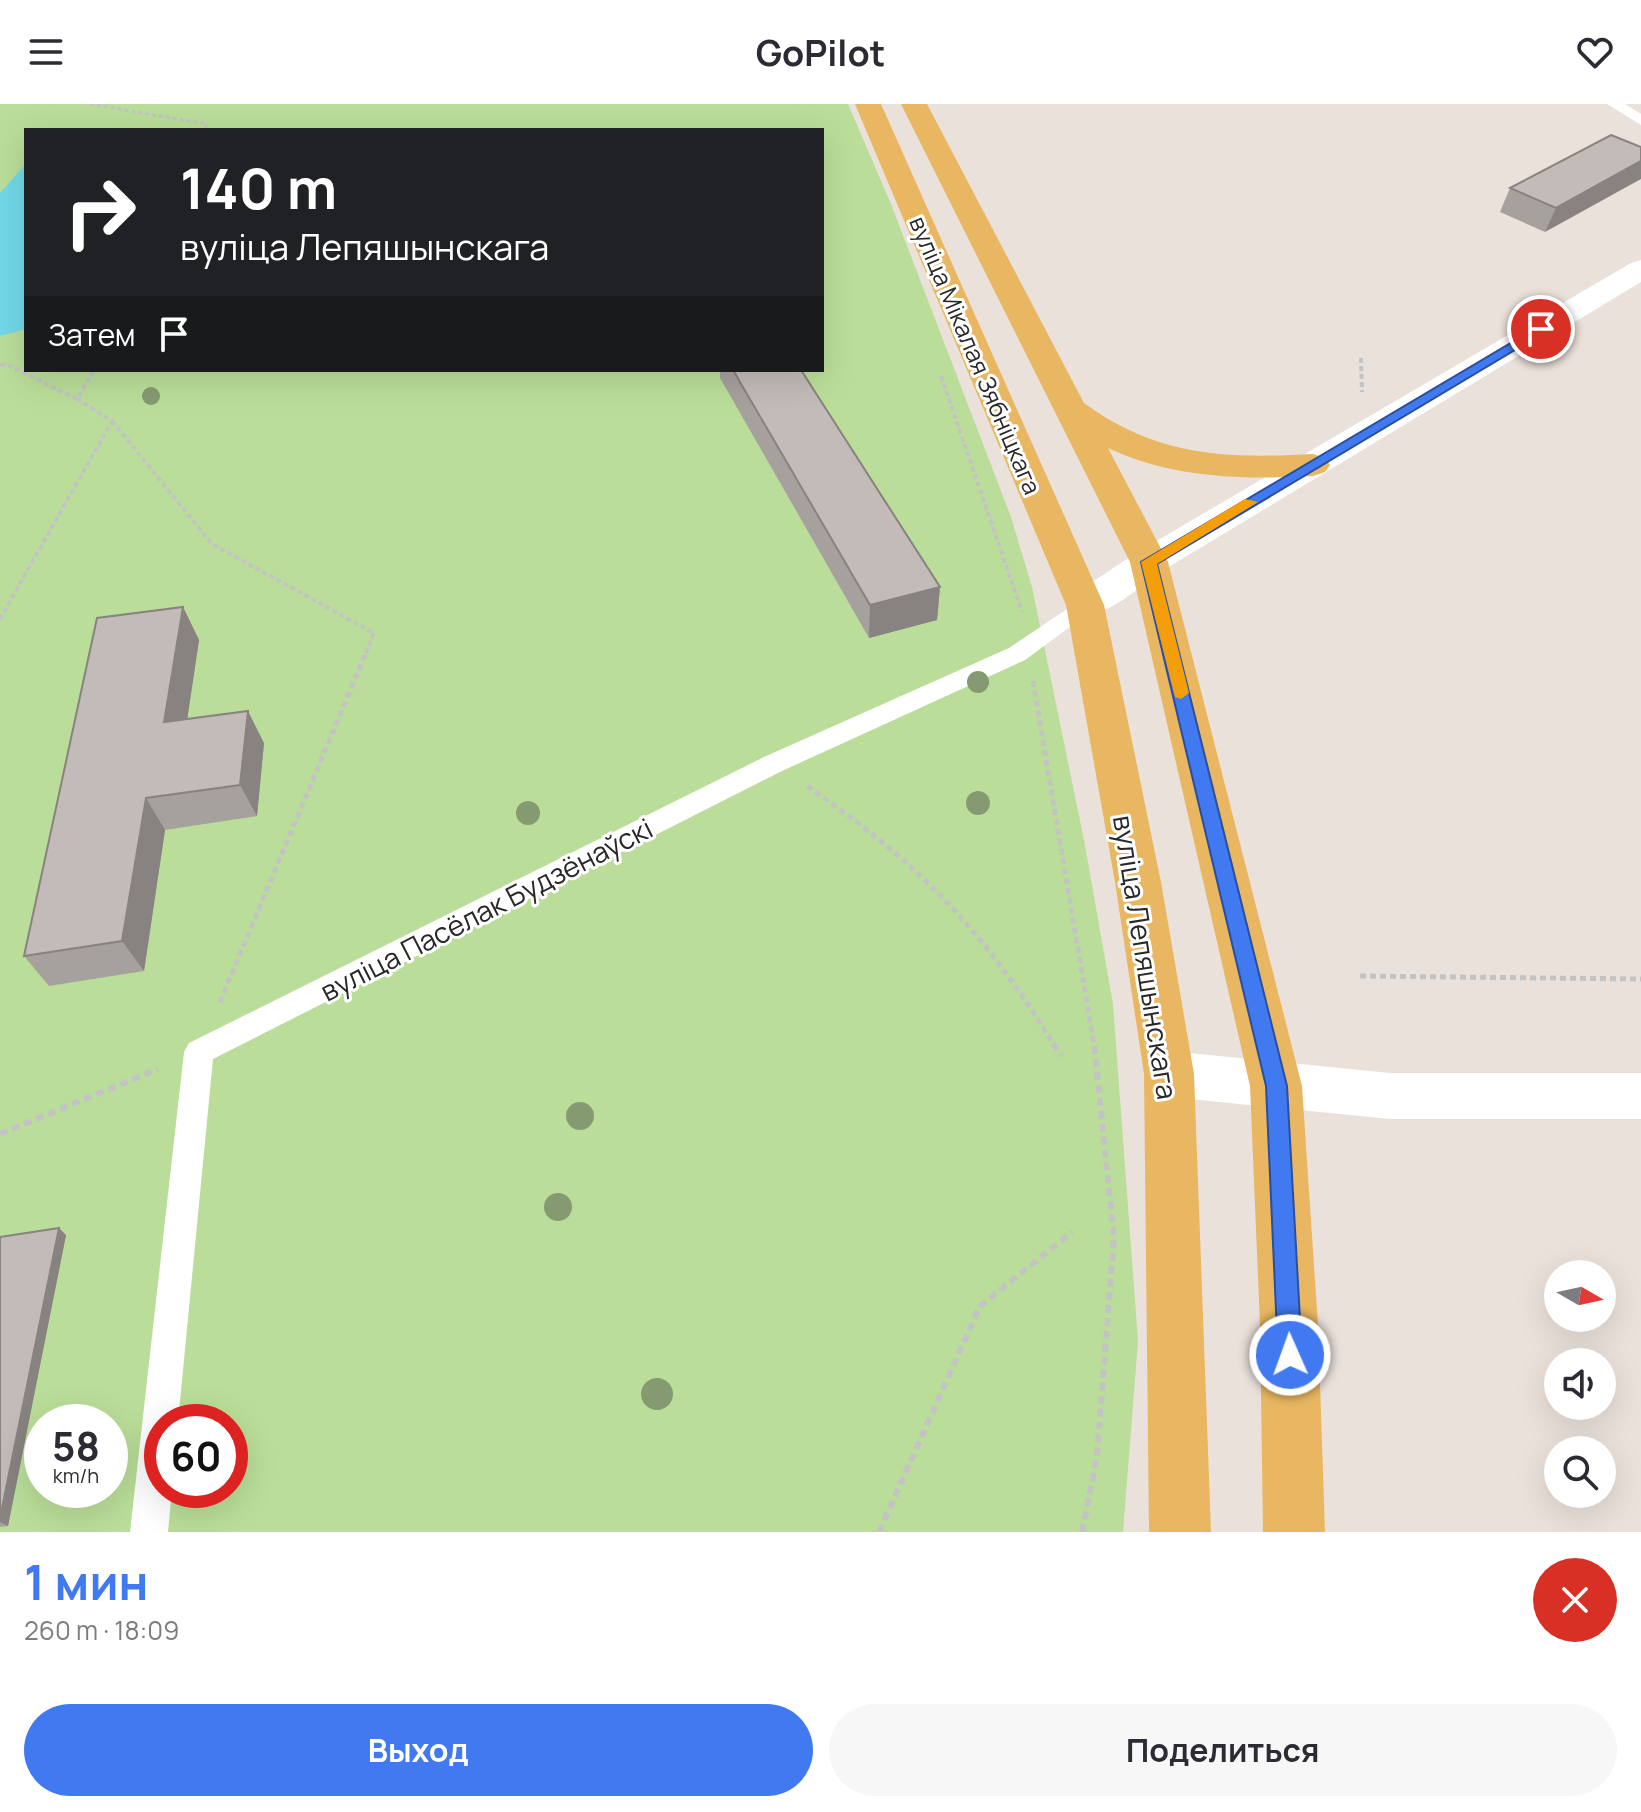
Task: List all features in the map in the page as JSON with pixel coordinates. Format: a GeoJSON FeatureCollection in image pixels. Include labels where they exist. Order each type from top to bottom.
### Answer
{"type":"FeatureCollection","features":[{"type":"Feature","properties":{"kind":"main road","name":"вуліца Мікалая Зябніцкага"},"geometry":{"type":"LineString","coordinates":[[868,104],[1085,605]]}},
{"type":"Feature","properties":{"kind":"main road","name":"вуліца Мікалая Зябніцкага"},"geometry":{"type":"LineString","coordinates":[[914,104],[1149,562]]}},
{"type":"Feature","properties":{"kind":"main road"},"geometry":{"type":"LineString","coordinates":[[1085,605],[1149,562],[1641,269]]}},
{"type":"Feature","properties":{"kind":"main road"},"geometry":{"type":"LineString","coordinates":[[1068,407],[1105,435],[1175,459],[1256,469],[1313,465]]}},
{"type":"Feature","properties":{"kind":"main road"},"geometry":{"type":"LineString","coordinates":[[1149,562],[1276,1086],[1289,1325],[1294,1532]]}},
{"type":"Feature","properties":{"kind":"main road","name":"вуліца Лепяшынскага"},"geometry":{"type":"LineString","coordinates":[[1085,605],[1138,882],[1169,1074],[1180,1532]]}},
{"type":"Feature","properties":{"kind":"main road"},"geometry":{"type":"LineString","coordinates":[[1169,1074],[1390,1096],[1641,1096]]}},
{"type":"Feature","properties":{"kind":"lane"},"geometry":{"type":"LineString","coordinates":[[1614,104],[1641,120]]}},
{"type":"Feature","properties":{"kind":"lane","name":"вуліца Пасёлак Будзёнаўскі"},"geometry":{"type":"LineString","coordinates":[[199,1052],[773,764],[1017,654],[1085,605]]}},
{"type":"Feature","properties":{"kind":"lane"},"geometry":{"type":"LineString","coordinates":[[149,1532],[199,1052]]}},
{"type":"Feature","properties":{"kind":"path"},"geometry":{"type":"LineString","coordinates":[[90,104],[207,124],[206,128]]}},
{"type":"Feature","properties":{"kind":"path"},"geometry":{"type":"LineString","coordinates":[[1351,399],[1364,391],[1361,358]]}},
{"type":"Feature","properties":{"kind":"path"},"geometry":{"type":"LineString","coordinates":[[0,365],[8,365],[77,399],[112,421],[212,544],[374,633],[199,1052],[0,1134]]}},
{"type":"Feature","properties":{"kind":"path"},"geometry":{"type":"LineString","coordinates":[[77,399],[93,372]]}},
{"type":"Feature","properties":{"kind":"path"},"geometry":{"type":"LineString","coordinates":[[0,619],[112,421]]}},
{"type":"Feature","properties":{"kind":"path"},"geometry":{"type":"LineString","coordinates":[[1032,675],[1096,1057],[1114,1238],[1097,1457],[1082,1532]]}},
{"type":"Feature","properties":{"kind":"path"},"geometry":{"type":"LineString","coordinates":[[773,764],[858,820],[922,875],[991,949],[1061,1056]]}},
{"type":"Feature","properties":{"kind":"path"},"geometry":{"type":"LineString","coordinates":[[1360,976],[1641,979]]}},
{"type":"Feature","properties":{"kind":"path"},"geometry":{"type":"LineString","coordinates":[[879,1532],[980,1306],[1072,1232]]}},
{"type":"Feature","properties":{"kind":"green space"},"geometry":{"type":"Polygon","coordinates":[[[0,104],[848,104],[891,204],[1011,517],[1032,587],[1084,840],[1113,1004],[1138,1341],[1123,1532],[0,1532],[0,104]]]}},
{"type":"Feature","properties":{"kind":"water"},"geometry":{"type":"Polygon","coordinates":[[[24,166],[24,330],[0,336],[0,193],[24,166]]]}},
{"type":"Feature","properties":{"kind":"building"},"geometry":{"type":"Polygon","coordinates":[[[1611,135],[1641,147],[1641,161],[1556,208],[1510,188],[1611,135]]]}},
{"type":"Feature","properties":{"kind":"building"},"geometry":{"type":"Polygon","coordinates":[[[734,372],[802,372],[940,587],[870,605],[734,372]]]}},
{"type":"Feature","properties":{"kind":"building"},"geometry":{"type":"Polygon","coordinates":[[[183,607],[164,722],[248,711],[240,785],[146,798],[122,941],[24,956],[97,618],[183,607]]]}},
{"type":"Feature","properties":{"kind":"building"},"geometry":{"type":"Polygon","coordinates":[[[59,1228],[0,1518],[0,1237],[59,1228]]]}},
{"type":"Feature","properties":{"kind":"slow traffic"},"geometry":{"type":"LineString","coordinates":[[1181,693],[1149,562],[1251,502]]}},
{"type":"Feature","properties":{"kind":"route"},"geometry":{"type":"LineString","coordinates":[[1290,1355],[1276,1086],[1149,562],[1541,329]]}}]}
